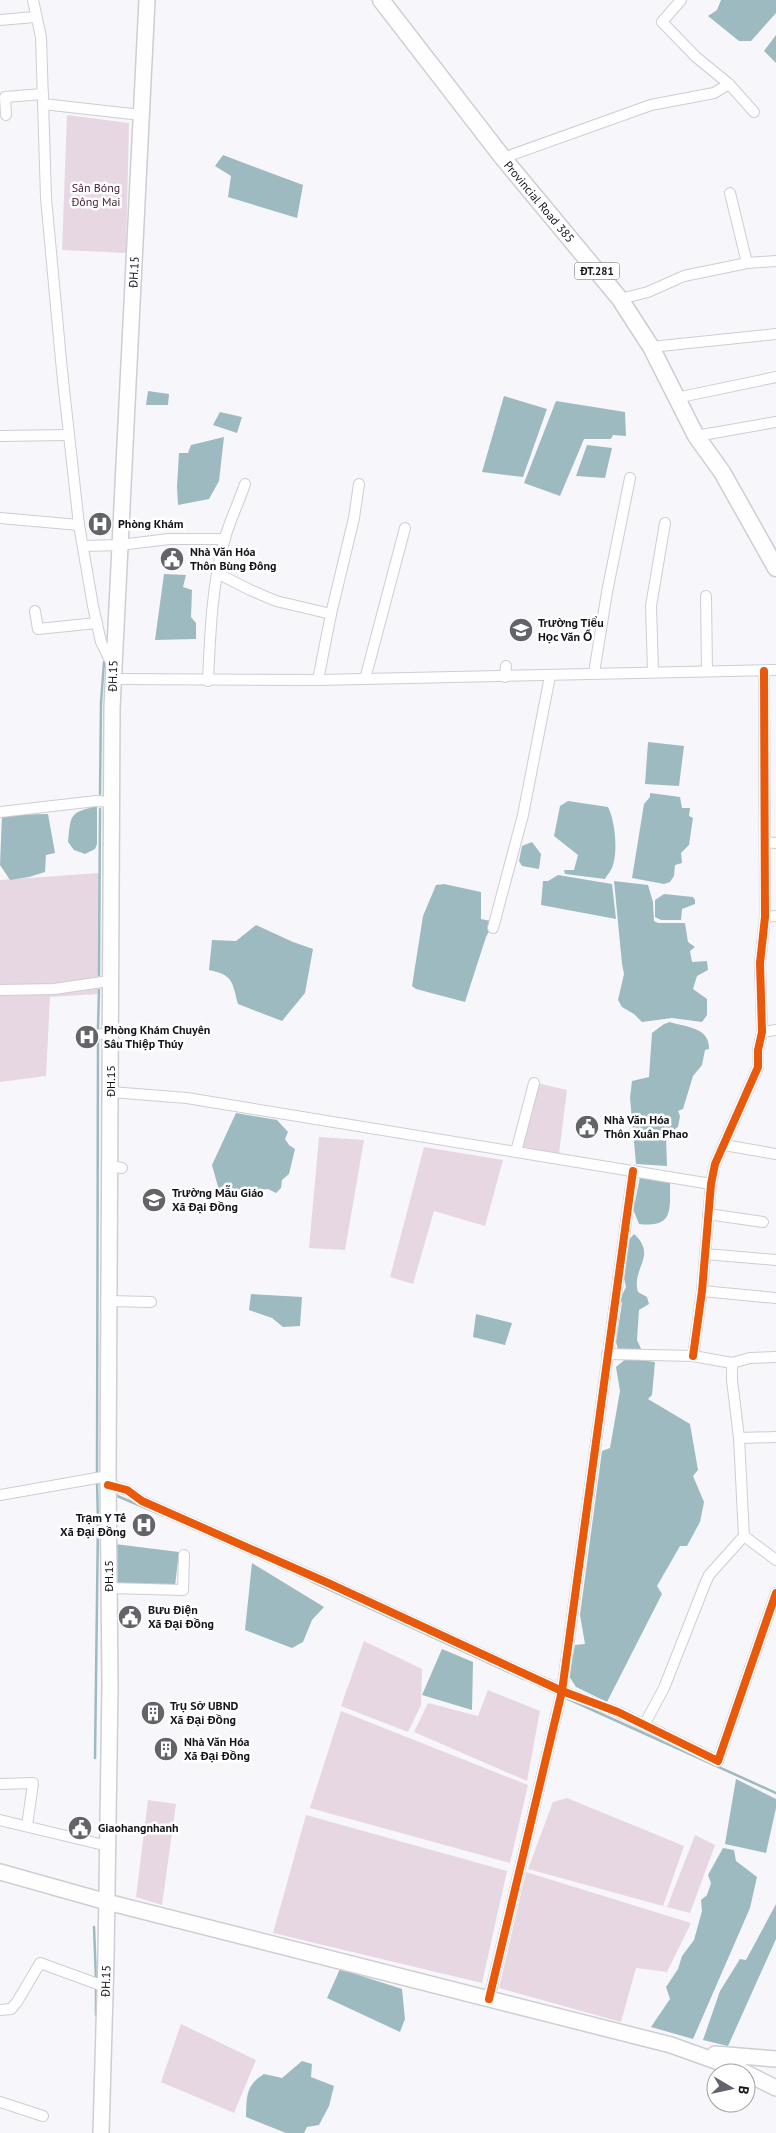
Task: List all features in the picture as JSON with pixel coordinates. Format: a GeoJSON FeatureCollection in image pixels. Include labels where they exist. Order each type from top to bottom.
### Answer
{"type":"FeatureCollection","features":[{"type":"Feature","properties":{"kind":"main road","name":"ĐH.15"},"geometry":{"type":"LineString","coordinates":[[101,2133],[106,1987],[112,1652],[112,1610],[109,1588],[112,1528],[108,1481],[108,1301],[116,1167],[111,1092],[109,981],[113,673],[147,0]]}},
{"type":"Feature","properties":{"kind":"main road","name":"Provincial Road 385"},"geometry":{"type":"LineString","coordinates":[[380,0],[503,158],[620,299],[651,347],[696,436],[722,472],[776,568]]}},
{"type":"Feature","properties":{"kind":"main road"},"geometry":{"type":"LineString","coordinates":[[0,1872],[107,1902],[671,2045],[738,2068],[776,2088]]}},
{"type":"Feature","properties":{"kind":"main road"},"geometry":{"type":"LineString","coordinates":[[694,2052],[776,2059]]}},
{"type":"Feature","properties":{"kind":"street"},"geometry":{"type":"LineString","coordinates":[[33,0],[42,37],[46,198],[79,525],[97,623],[113,673],[208,681],[505,677],[594,673],[776,670]]}},
{"type":"Feature","properties":{"kind":"street"},"geometry":{"type":"LineString","coordinates":[[681,0],[662,22],[696,57],[729,84],[754,112]]}},
{"type":"Feature","properties":{"kind":"street"},"geometry":{"type":"LineString","coordinates":[[0,20],[36,17]]}},
{"type":"Feature","properties":{"kind":"street"},"geometry":{"type":"LineString","coordinates":[[503,158],[651,106],[714,93],[729,84]]}},
{"type":"Feature","properties":{"kind":"street"},"geometry":{"type":"LineString","coordinates":[[6,116],[5,97],[43,99],[141,115]]}},
{"type":"Feature","properties":{"kind":"street"},"geometry":{"type":"LineString","coordinates":[[730,193],[747,263]]}},
{"type":"Feature","properties":{"kind":"street"},"geometry":{"type":"LineString","coordinates":[[620,299],[648,292],[684,276],[747,263],[776,262]]}},
{"type":"Feature","properties":{"kind":"street"},"geometry":{"type":"LineString","coordinates":[[651,347],[776,334]]}},
{"type":"Feature","properties":{"kind":"street"},"geometry":{"type":"LineString","coordinates":[[676,398],[776,378]]}},
{"type":"Feature","properties":{"kind":"street"},"geometry":{"type":"LineString","coordinates":[[696,436],[776,422]]}},
{"type":"Feature","properties":{"kind":"street"},"geometry":{"type":"LineString","coordinates":[[0,436],[69,435]]}},
{"type":"Feature","properties":{"kind":"street"},"geometry":{"type":"LineString","coordinates":[[594,673],[607,592],[630,478]]}},
{"type":"Feature","properties":{"kind":"street"},"geometry":{"type":"LineString","coordinates":[[208,681],[209,650],[217,573],[225,539],[246,484]]}},
{"type":"Feature","properties":{"kind":"street"},"geometry":{"type":"LineString","coordinates":[[318,680],[331,614],[354,518],[359,484]]}},
{"type":"Feature","properties":{"kind":"street"},"geometry":{"type":"LineString","coordinates":[[0,518],[79,525]]}},
{"type":"Feature","properties":{"kind":"street"},"geometry":{"type":"LineString","coordinates":[[653,672],[651,606],[665,523]]}},
{"type":"Feature","properties":{"kind":"street"},"geometry":{"type":"LineString","coordinates":[[365,679],[405,528]]}},
{"type":"Feature","properties":{"kind":"street"},"geometry":{"type":"LineString","coordinates":[[84,546],[120,545],[169,539],[225,539]]}},
{"type":"Feature","properties":{"kind":"street"},"geometry":{"type":"LineString","coordinates":[[217,573],[250,590],[276,600],[331,614]]}},
{"type":"Feature","properties":{"kind":"street"},"geometry":{"type":"LineString","coordinates":[[706,596],[706,671]]}},
{"type":"Feature","properties":{"kind":"street"},"geometry":{"type":"LineString","coordinates":[[35,611],[38,629],[97,623]]}},
{"type":"Feature","properties":{"kind":"street"},"geometry":{"type":"LineString","coordinates":[[505,677],[506,666]]}},
{"type":"Feature","properties":{"kind":"street"},"geometry":{"type":"LineString","coordinates":[[693,1356],[702,1291],[711,1184],[715,1164],[758,1067],[758,1050],[762,1032],[760,963],[771,842],[764,671]]}},
{"type":"Feature","properties":{"kind":"street"},"geometry":{"type":"LineString","coordinates":[[494,928],[523,815],[550,676]]}},
{"type":"Feature","properties":{"kind":"street"},"geometry":{"type":"LineString","coordinates":[[0,812],[96,801],[112,802]]}},
{"type":"Feature","properties":{"kind":"street"},"geometry":{"type":"LineString","coordinates":[[765,917],[776,916]]}},
{"type":"Feature","properties":{"kind":"street"},"geometry":{"type":"LineString","coordinates":[[0,990],[54,989],[109,981]]}},
{"type":"Feature","properties":{"kind":"street"},"geometry":{"type":"LineString","coordinates":[[762,1032],[776,1030]]}},
{"type":"Feature","properties":{"kind":"street"},"geometry":{"type":"LineString","coordinates":[[93,1036],[110,1032]]}},
{"type":"Feature","properties":{"kind":"street"},"geometry":{"type":"LineString","coordinates":[[516,1152],[534,1083]]}},
{"type":"Feature","properties":{"kind":"street"},"geometry":{"type":"LineString","coordinates":[[111,1092],[186,1098],[711,1184]]}},
{"type":"Feature","properties":{"kind":"street"},"geometry":{"type":"LineString","coordinates":[[724,1145],[776,1154]]}},
{"type":"Feature","properties":{"kind":"street"},"geometry":{"type":"LineString","coordinates":[[489,1999],[562,1691],[633,1171]]}},
{"type":"Feature","properties":{"kind":"street"},"geometry":{"type":"LineString","coordinates":[[708,1214],[763,1222]]}},
{"type":"Feature","properties":{"kind":"street"},"geometry":{"type":"LineString","coordinates":[[705,1254],[776,1260]]}},
{"type":"Feature","properties":{"kind":"street"},"geometry":{"type":"LineString","coordinates":[[702,1291],[776,1298]]}},
{"type":"Feature","properties":{"kind":"street"},"geometry":{"type":"LineString","coordinates":[[108,1301],[151,1302]]}},
{"type":"Feature","properties":{"kind":"street"},"geometry":{"type":"LineString","coordinates":[[607,1354],[693,1356],[732,1363],[750,1358],[776,1356]]}},
{"type":"Feature","properties":{"kind":"street"},"geometry":{"type":"LineString","coordinates":[[644,1725],[664,1688],[709,1575],[744,1536],[739,1438],[732,1380],[732,1363]]}},
{"type":"Feature","properties":{"kind":"street"},"geometry":{"type":"LineString","coordinates":[[739,1438],[776,1437]]}},
{"type":"Feature","properties":{"kind":"street"},"geometry":{"type":"LineString","coordinates":[[0,1495],[108,1481],[127,1490],[142,1501],[328,1583],[562,1691],[618,1712],[718,1760],[776,1593]]}},
{"type":"Feature","properties":{"kind":"street"},"geometry":{"type":"LineString","coordinates":[[744,1536],[776,1560]]}},
{"type":"Feature","properties":{"kind":"street"},"geometry":{"type":"LineString","coordinates":[[109,1588],[183,1590],[184,1555]]}},
{"type":"Feature","properties":{"kind":"street"},"geometry":{"type":"LineString","coordinates":[[0,1784],[33,1783],[27,1826]]}},
{"type":"Feature","properties":{"kind":"street"},"geometry":{"type":"LineString","coordinates":[[0,1820],[108,1846]]}},
{"type":"Feature","properties":{"kind":"street"},"geometry":{"type":"LineString","coordinates":[[0,2010],[11,2009],[18,2002],[40,1963],[106,1987]]}},
{"type":"Feature","properties":{"kind":"street"},"geometry":{"type":"LineString","coordinates":[[0,2102],[43,2116]]}},
{"type":"Feature","properties":{"kind":"green space","name":"Sân Bóng Đông Mai"},"geometry":{"type":"Polygon","coordinates":[[[67,115],[129,123],[126,253],[62,250],[67,115]]]}},
{"type":"Feature","properties":{"kind":"green space"},"geometry":{"type":"Polygon","coordinates":[[[99,873],[99,994],[50,997],[46,1076],[0,1082],[0,880],[99,873]]]}},
{"type":"Feature","properties":{"kind":"green space"},"geometry":{"type":"Polygon","coordinates":[[[537,1083],[567,1090],[559,1154],[519,1146],[537,1083]]]}},
{"type":"Feature","properties":{"kind":"green space"},"geometry":{"type":"Polygon","coordinates":[[[319,1137],[364,1140],[345,1250],[309,1248],[319,1137]]]}},
{"type":"Feature","properties":{"kind":"green space"},"geometry":{"type":"Polygon","coordinates":[[[424,1147],[503,1160],[485,1226],[434,1211],[413,1284],[390,1277],[424,1147]]]}},
{"type":"Feature","properties":{"kind":"green space"},"geometry":{"type":"Polygon","coordinates":[[[364,1641],[422,1669],[421,1705],[408,1732],[341,1706],[364,1641]]]}},
{"type":"Feature","properties":{"kind":"green space"},"geometry":{"type":"Polygon","coordinates":[[[488,1690],[540,1711],[527,1781],[414,1732],[428,1703],[478,1716],[488,1690]]]}},
{"type":"Feature","properties":{"kind":"green space"},"geometry":{"type":"Polygon","coordinates":[[[341,1711],[528,1785],[510,1863],[310,1808],[341,1711]]]}},
{"type":"Feature","properties":{"kind":"green space"},"geometry":{"type":"Polygon","coordinates":[[[567,1798],[684,1846],[663,1906],[528,1869],[553,1802],[567,1798]]]}},
{"type":"Feature","properties":{"kind":"green space"},"geometry":{"type":"Polygon","coordinates":[[[148,1800],[176,1804],[162,1905],[136,1897],[148,1800]]]}},
{"type":"Feature","properties":{"kind":"green space"},"geometry":{"type":"Polygon","coordinates":[[[306,1815],[507,1871],[482,1983],[273,1933],[306,1815]]]}},
{"type":"Feature","properties":{"kind":"green space"},"geometry":{"type":"Polygon","coordinates":[[[695,1835],[715,1845],[690,1913],[667,1907],[695,1835]]]}},
{"type":"Feature","properties":{"kind":"green space"},"geometry":{"type":"Polygon","coordinates":[[[526,1872],[691,1923],[667,1972],[636,1968],[621,2022],[499,1988],[526,1872]]]}},
{"type":"Feature","properties":{"kind":"green space"},"geometry":{"type":"Polygon","coordinates":[[[181,2024],[256,2060],[234,2113],[161,2082],[181,2024]]]}},
{"type":"Feature","properties":{"kind":"water"},"geometry":{"type":"Polygon","coordinates":[[[721,0],[776,0],[776,13],[751,41],[739,41],[708,16],[717,10],[721,0]]]}},
{"type":"Feature","properties":{"kind":"water"},"geometry":{"type":"Polygon","coordinates":[[[776,35],[776,63],[764,51],[776,35]]]}},
{"type":"Feature","properties":{"kind":"water"},"geometry":{"type":"Polygon","coordinates":[[[223,155],[303,185],[297,218],[228,197],[231,176],[215,166],[223,155]]]}},
{"type":"Feature","properties":{"kind":"water"},"geometry":{"type":"Polygon","coordinates":[[[148,391],[169,394],[168,405],[146,405],[148,391]]]}},
{"type":"Feature","properties":{"kind":"water"},"geometry":{"type":"Polygon","coordinates":[[[504,396],[547,409],[523,477],[482,472],[504,396]]]}},
{"type":"Feature","properties":{"kind":"water"},"geometry":{"type":"Polygon","coordinates":[[[556,401],[625,412],[626,436],[613,435],[611,439],[584,439],[560,496],[524,483],[556,401]]]}},
{"type":"Feature","properties":{"kind":"water"},"geometry":{"type":"Polygon","coordinates":[[[220,412],[242,417],[237,433],[213,425],[220,412]]]}},
{"type":"Feature","properties":{"kind":"water"},"geometry":{"type":"Polygon","coordinates":[[[224,437],[219,481],[209,499],[178,505],[179,453],[188,453],[191,445],[224,437]]]}},
{"type":"Feature","properties":{"kind":"water"},"geometry":{"type":"Polygon","coordinates":[[[587,445],[612,448],[605,478],[576,476],[587,445]]]}},
{"type":"Feature","properties":{"kind":"water"},"geometry":{"type":"Polygon","coordinates":[[[164,574],[186,575],[183,587],[192,590],[191,617],[196,623],[196,639],[155,640],[164,574]]]}},
{"type":"Feature","properties":{"kind":"water"},"geometry":{"type":"Polygon","coordinates":[[[648,742],[684,746],[679,786],[645,784],[648,742]]]}},
{"type":"Feature","properties":{"kind":"water"},"geometry":{"type":"Polygon","coordinates":[[[650,793],[680,797],[682,808],[690,808],[689,816],[693,818],[689,845],[681,853],[682,863],[675,865],[674,876],[670,882],[664,884],[632,878],[644,804],[650,797],[650,793]]]}},
{"type":"Feature","properties":{"kind":"water"},"geometry":{"type":"Polygon","coordinates":[[[568,801],[608,807],[614,827],[615,859],[605,879],[565,874],[564,870],[574,870],[578,855],[554,836],[560,806],[568,801]]]}},
{"type":"Feature","properties":{"kind":"water"},"geometry":{"type":"Polygon","coordinates":[[[97,806],[97,844],[95,849],[85,854],[74,850],[68,842],[73,816],[76,813],[97,806]]]}},
{"type":"Feature","properties":{"kind":"water"},"geometry":{"type":"Polygon","coordinates":[[[48,814],[55,853],[46,855],[45,872],[10,880],[0,865],[2,815],[48,814]]]}},
{"type":"Feature","properties":{"kind":"water"},"geometry":{"type":"Polygon","coordinates":[[[532,842],[541,854],[539,869],[522,866],[519,861],[522,846],[532,842]]]}},
{"type":"Feature","properties":{"kind":"water"},"geometry":{"type":"Polygon","coordinates":[[[558,875],[612,884],[616,919],[541,905],[543,881],[548,881],[558,875]]]}},
{"type":"Feature","properties":{"kind":"water"},"geometry":{"type":"Polygon","coordinates":[[[614,881],[648,885],[653,902],[654,921],[658,923],[685,923],[688,942],[695,947],[690,951],[692,962],[707,961],[708,970],[697,976],[693,989],[707,999],[707,1015],[702,1022],[672,1018],[642,1022],[634,1014],[622,1007],[618,1000],[624,974],[614,881]]]}},
{"type":"Feature","properties":{"kind":"water"},"geometry":{"type":"Polygon","coordinates":[[[444,884],[481,892],[481,919],[491,921],[492,926],[486,937],[465,1002],[416,989],[412,986],[423,916],[436,885],[444,884]]]}},
{"type":"Feature","properties":{"kind":"water"},"geometry":{"type":"Polygon","coordinates":[[[664,894],[693,897],[695,904],[682,909],[681,920],[661,920],[655,917],[655,900],[664,894]]]}},
{"type":"Feature","properties":{"kind":"water"},"geometry":{"type":"Polygon","coordinates":[[[256,925],[313,949],[305,993],[282,1021],[238,1004],[233,984],[230,980],[223,974],[209,970],[212,940],[236,941],[256,925]]]}},
{"type":"Feature","properties":{"kind":"water"},"geometry":{"type":"Polygon","coordinates":[[[670,1022],[701,1032],[708,1042],[709,1049],[705,1050],[702,1065],[693,1076],[683,1109],[678,1111],[680,1116],[678,1127],[666,1135],[667,1166],[636,1164],[630,1098],[632,1081],[649,1077],[652,1033],[670,1022]]]}},
{"type":"Feature","properties":{"kind":"water"},"geometry":{"type":"Polygon","coordinates":[[[236,1113],[277,1120],[288,1132],[285,1139],[295,1149],[289,1174],[282,1180],[281,1188],[276,1193],[268,1189],[220,1194],[212,1165],[236,1113]]]}},
{"type":"Feature","properties":{"kind":"water"},"geometry":{"type":"Polygon","coordinates":[[[640,1177],[670,1182],[668,1215],[659,1223],[639,1224],[631,1204],[635,1202],[640,1177]]]}},
{"type":"Feature","properties":{"kind":"water"},"geometry":{"type":"Polygon","coordinates":[[[634,1234],[644,1249],[644,1256],[638,1276],[638,1292],[647,1297],[649,1304],[639,1310],[637,1340],[642,1351],[618,1349],[616,1342],[622,1303],[619,1301],[626,1287],[624,1278],[627,1242],[634,1234]]]}},
{"type":"Feature","properties":{"kind":"water"},"geometry":{"type":"Polygon","coordinates":[[[251,1294],[302,1297],[300,1326],[283,1327],[272,1318],[249,1310],[251,1294]]]}},
{"type":"Feature","properties":{"kind":"water"},"geometry":{"type":"Polygon","coordinates":[[[476,1314],[512,1323],[505,1345],[473,1337],[476,1314]]]}},
{"type":"Feature","properties":{"kind":"water"},"geometry":{"type":"Polygon","coordinates":[[[627,1358],[655,1362],[652,1395],[648,1399],[690,1424],[698,1470],[693,1476],[704,1502],[700,1522],[687,1546],[680,1546],[657,1586],[662,1594],[607,1702],[576,1687],[569,1676],[575,1645],[585,1644],[580,1615],[602,1451],[610,1448],[620,1391],[616,1367],[627,1358]]]}},
{"type":"Feature","properties":{"kind":"water"},"geometry":{"type":"Polygon","coordinates":[[[115,1544],[179,1552],[175,1586],[114,1584],[115,1544]]]}},
{"type":"Feature","properties":{"kind":"water"},"geometry":{"type":"Polygon","coordinates":[[[252,1563],[324,1607],[312,1620],[303,1642],[292,1648],[245,1630],[252,1563]]]}},
{"type":"Feature","properties":{"kind":"water"},"geometry":{"type":"Polygon","coordinates":[[[442,1649],[473,1662],[472,1710],[422,1695],[442,1649]]]}},
{"type":"Feature","properties":{"kind":"water"},"geometry":{"type":"Polygon","coordinates":[[[736,1779],[776,1799],[776,1808],[766,1853],[725,1844],[736,1779]]]}},
{"type":"Feature","properties":{"kind":"water"},"geometry":{"type":"Polygon","coordinates":[[[723,1848],[734,1850],[736,1861],[757,1877],[750,1908],[693,2039],[651,2027],[670,1999],[666,1987],[678,1969],[682,1956],[694,1940],[702,1911],[701,1900],[707,1895],[711,1883],[708,1875],[723,1848]]]}},
{"type":"Feature","properties":{"kind":"water"},"geometry":{"type":"Polygon","coordinates":[[[776,1904],[776,1939],[728,2046],[703,2040],[720,1991],[740,1959],[746,1960],[776,1904]]]}},
{"type":"Feature","properties":{"kind":"water"},"geometry":{"type":"Polygon","coordinates":[[[340,1969],[402,1989],[405,2019],[400,2032],[327,1998],[340,1969]]]}},
{"type":"Feature","properties":{"kind":"water"},"geometry":{"type":"Polygon","coordinates":[[[302,2061],[312,2064],[311,2077],[334,2086],[329,2106],[319,2125],[307,2127],[304,2133],[286,2133],[246,2117],[248,2092],[258,2078],[264,2074],[282,2078],[302,2061]]]}},
{"type":"Feature","properties":{"kind":"waterway"},"geometry":{"type":"LineString","coordinates":[[100,794],[101,703],[104,662]]}},
{"type":"Feature","properties":{"kind":"waterway"},"geometry":{"type":"LineString","coordinates":[[99,975],[100,809]]}},
{"type":"Feature","properties":{"kind":"waterway"},"geometry":{"type":"LineString","coordinates":[[98,1028],[99,990]]}},
{"type":"Feature","properties":{"kind":"waterway"},"geometry":{"type":"LineString","coordinates":[[97,1476],[98,1042]]}},
{"type":"Feature","properties":{"kind":"waterway"},"geometry":{"type":"LineString","coordinates":[[95,1758],[97,1481]]}},
{"type":"Feature","properties":{"kind":"waterway"},"geometry":{"type":"LineString","coordinates":[[115,1495],[162,1515]]}},
{"type":"Feature","properties":{"kind":"waterway"},"geometry":{"type":"LineString","coordinates":[[311,1581],[524,1679]]}},
{"type":"Feature","properties":{"kind":"waterway"},"geometry":{"type":"LineString","coordinates":[[566,1698],[776,1793]]}},
{"type":"Feature","properties":{"kind":"waterway"},"geometry":{"type":"LineString","coordinates":[[94,1927],[96,1980]]}},
{"type":"Feature","properties":{"kind":"waterway"},"geometry":{"type":"LineString","coordinates":[[96,1986],[96,2015]]}},
{"type":"Feature","properties":{"kind":"cycle path"},"geometry":{"type":"LineString","coordinates":[[693,1356],[702,1291],[711,1184],[715,1164],[758,1067],[758,1050],[762,1032],[760,963],[765,917],[764,671]]}},
{"type":"Feature","properties":{"kind":"cycle path"},"geometry":{"type":"LineString","coordinates":[[489,1999],[562,1691],[633,1171]]}},
{"type":"Feature","properties":{"kind":"cycle path"},"geometry":{"type":"LineString","coordinates":[[108,1485],[127,1490],[142,1501],[328,1583],[562,1691],[618,1712],[718,1761],[776,1593]]}},
{"type":"Feature","properties":{"kind":"place","name":"Phòng Khám"},"geometry":{"type":"Point","coordinates":[100,524]}},
{"type":"Feature","properties":{"kind":"place","name":"Nhà Văn Hóa Thôn Bùng Đông"},"geometry":{"type":"Point","coordinates":[172,559]}},
{"type":"Feature","properties":{"kind":"place","name":"Trường Tiểu Học Văn Ổ"},"geometry":{"type":"Point","coordinates":[521,630]}},
{"type":"Feature","properties":{"kind":"place","name":"Phòng Khám Chuyên Sâu Thiệp Thúy"},"geometry":{"type":"Point","coordinates":[87,1037]}},
{"type":"Feature","properties":{"kind":"place","name":"Nhà Văn Hóa Thôn Xuân Phao"},"geometry":{"type":"Point","coordinates":[587,1127]}},
{"type":"Feature","properties":{"kind":"place","name":"Trường Mẫu Giáo Xã Đại Đồng"},"geometry":{"type":"Point","coordinates":[154,1200]}},
{"type":"Feature","properties":{"kind":"place","name":"Trạm Y Tế Xã Đại Đồng"},"geometry":{"type":"Point","coordinates":[144,1525]}},
{"type":"Feature","properties":{"kind":"place","name":"Bưu Điện Xã Đại Đồng"},"geometry":{"type":"Point","coordinates":[130,1617]}},
{"type":"Feature","properties":{"kind":"place","name":"Trụ Sở UBND Xã Đại Đồng"},"geometry":{"type":"Point","coordinates":[153,1713]}},
{"type":"Feature","properties":{"kind":"place","name":"Nhà Văn Hóa Xã Đại Đồng"},"geometry":{"type":"Point","coordinates":[166,1749]}},
{"type":"Feature","properties":{"kind":"place","name":"Giaohangnhanh"},"geometry":{"type":"Point","coordinates":[80,1828]}}]}
